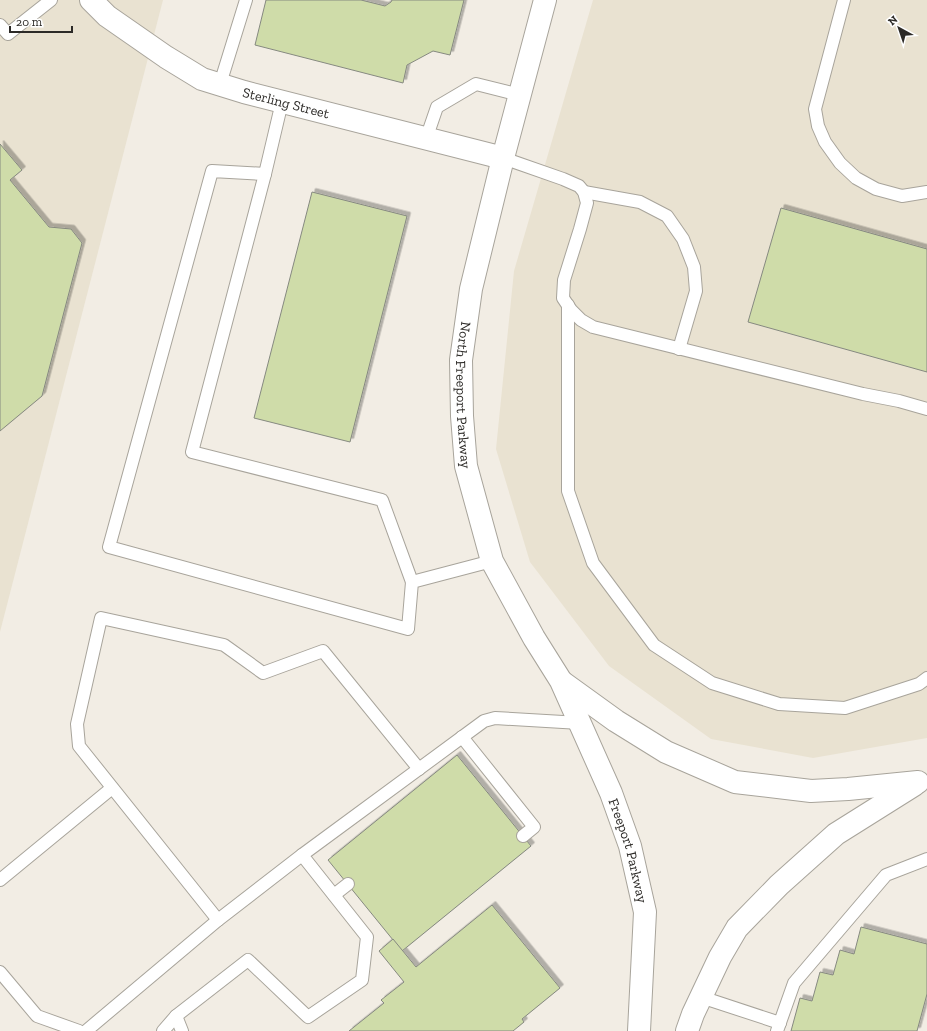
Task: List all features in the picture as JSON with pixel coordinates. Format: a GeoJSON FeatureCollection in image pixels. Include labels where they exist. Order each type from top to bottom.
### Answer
{"type":"FeatureCollection","features":[{"type":"Feature","properties":{"kind":"main road","name":"Sterling Street"},"geometry":{"type":"LineString","coordinates":[[91,0],[107,16],[166,57],[202,79],[282,102],[503,158]]}},
{"type":"Feature","properties":{"kind":"main road","name":"North Freeport Parkway"},"geometry":{"type":"LineString","coordinates":[[545,0],[503,158],[471,289],[461,360],[462,416],[466,466],[492,561],[534,638],[561,681]]}},
{"type":"Feature","properties":{"kind":"main road","name":"Freeport Parkway"},"geometry":{"type":"LineString","coordinates":[[561,681],[611,793],[628,840],[645,912],[639,1031]]}},
{"type":"Feature","properties":{"kind":"main road"},"geometry":{"type":"LineString","coordinates":[[561,681],[616,721],[666,752],[735,782],[811,791],[848,789],[922,780]]}},
{"type":"Feature","properties":{"kind":"main road"},"geometry":{"type":"LineString","coordinates":[[687,1031],[693,1014],[720,957],[737,928],[779,884],[836,834],[922,780]]}},
{"type":"Feature","properties":{"kind":"lane"},"geometry":{"type":"LineString","coordinates":[[0,25],[8,34],[51,0]]}},
{"type":"Feature","properties":{"kind":"lane"},"geometry":{"type":"LineString","coordinates":[[220,84],[246,0]]}},
{"type":"Feature","properties":{"kind":"lane"},"geometry":{"type":"LineString","coordinates":[[844,0],[815,109],[818,126],[825,142],[840,163],[856,178],[876,189],[902,196],[927,192]]}},
{"type":"Feature","properties":{"kind":"lane"},"geometry":{"type":"LineString","coordinates":[[426,139],[437,107],[476,84],[520,95]]}},
{"type":"Feature","properties":{"kind":"lane"},"geometry":{"type":"LineString","coordinates":[[265,174],[212,171],[109,547],[408,629],[412,582],[382,500],[192,452],[265,174],[282,102]]}},
{"type":"Feature","properties":{"kind":"lane"},"geometry":{"type":"LineString","coordinates":[[503,158],[563,179],[579,186],[584,192],[587,203],[564,280],[563,298],[580,320],[593,327],[927,409]]}},
{"type":"Feature","properties":{"kind":"lane"},"geometry":{"type":"LineString","coordinates":[[584,192],[640,202],[667,216],[683,239],[694,267],[696,291],[679,349]]}},
{"type":"Feature","properties":{"kind":"lane"},"geometry":{"type":"LineString","coordinates":[[568,305],[568,491],[593,563],[654,645],[712,683],[779,704],[845,708],[919,684],[927,678]]}},
{"type":"Feature","properties":{"kind":"lane"},"geometry":{"type":"LineString","coordinates":[[412,582],[492,561]]}},
{"type":"Feature","properties":{"kind":"lane"},"geometry":{"type":"LineString","coordinates":[[218,920],[79,746],[77,724],[101,618],[224,644],[263,673],[323,651],[419,769]]}},
{"type":"Feature","properties":{"kind":"lane"},"geometry":{"type":"LineString","coordinates":[[86,1031],[218,920],[302,855],[462,736],[484,722],[495,718],[580,723]]}},
{"type":"Feature","properties":{"kind":"lane"},"geometry":{"type":"LineString","coordinates":[[462,736],[534,827],[523,836]]}},
{"type":"Feature","properties":{"kind":"lane"},"geometry":{"type":"LineString","coordinates":[[0,880],[112,788]]}},
{"type":"Feature","properties":{"kind":"lane"},"geometry":{"type":"LineString","coordinates":[[163,1031],[176,1016],[248,960],[308,1017],[362,980],[367,937],[302,855]]}},
{"type":"Feature","properties":{"kind":"lane"},"geometry":{"type":"LineString","coordinates":[[701,997],[779,1027],[794,983],[886,875],[927,859]]}},
{"type":"Feature","properties":{"kind":"lane"},"geometry":{"type":"LineString","coordinates":[[334,895],[348,884]]}},
{"type":"Feature","properties":{"kind":"lane"},"geometry":{"type":"LineString","coordinates":[[0,972],[37,1016],[79,1031]]}},
{"type":"Feature","properties":{"kind":"lane"},"geometry":{"type":"LineString","coordinates":[[176,1016],[182,1031]]}},
{"type":"Feature","properties":{"kind":"shaded area"},"geometry":{"type":"Polygon","coordinates":[[[0,0],[163,0],[0,632],[0,0]]]}},
{"type":"Feature","properties":{"kind":"shaded area"},"geometry":{"type":"Polygon","coordinates":[[[593,0],[927,0],[927,738],[813,758],[711,739],[609,666],[530,562],[496,449],[514,271],[593,0]]]}},
{"type":"Feature","properties":{"kind":"building"},"geometry":{"type":"Polygon","coordinates":[[[266,0],[361,0],[385,6],[392,0],[464,0],[450,55],[433,51],[407,65],[403,83],[255,45],[266,0]]]}},
{"type":"Feature","properties":{"kind":"building"},"geometry":{"type":"Polygon","coordinates":[[[0,144],[22,170],[10,180],[49,227],[71,229],[82,243],[42,396],[0,431],[0,144]]]}},
{"type":"Feature","properties":{"kind":"building"},"geometry":{"type":"Polygon","coordinates":[[[312,192],[407,216],[350,442],[254,418],[312,192]]]}},
{"type":"Feature","properties":{"kind":"building"},"geometry":{"type":"Polygon","coordinates":[[[781,208],[927,249],[927,372],[748,322],[781,208]]]}},
{"type":"Feature","properties":{"kind":"building"},"geometry":{"type":"Polygon","coordinates":[[[457,755],[531,846],[402,951],[328,860],[457,755]]]}},
{"type":"Feature","properties":{"kind":"building"},"geometry":{"type":"Polygon","coordinates":[[[492,905],[560,988],[522,1019],[524,1022],[513,1031],[349,1031],[384,1003],[381,1000],[404,982],[379,951],[393,939],[416,967],[492,905]]]}},
{"type":"Feature","properties":{"kind":"building"},"geometry":{"type":"Polygon","coordinates":[[[861,927],[927,944],[927,994],[917,1031],[791,1031],[800,998],[812,1001],[820,972],[833,975],[840,950],[854,954],[861,927]]]}}]}
